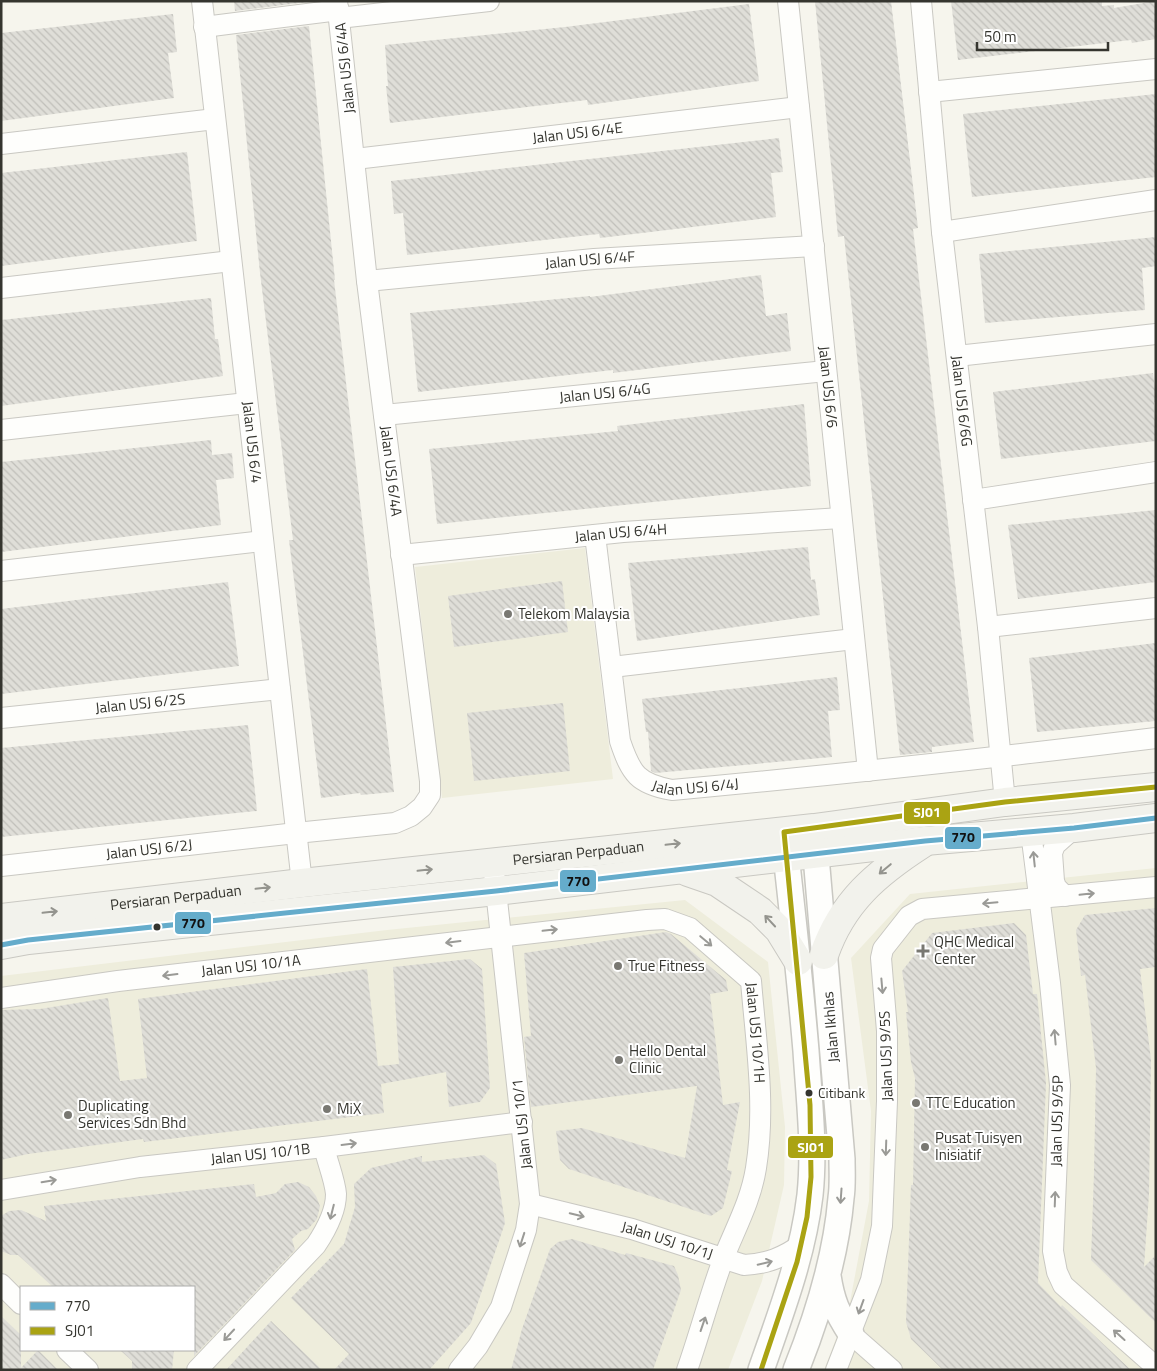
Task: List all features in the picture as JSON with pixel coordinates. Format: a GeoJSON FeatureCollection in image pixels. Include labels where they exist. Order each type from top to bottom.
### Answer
{"type":"FeatureCollection","features":[{"type":"Feature","properties":{"kind":"main road","name":"Persiaran Perpaduan"},"geometry":{"type":"LineString","coordinates":[[1,945],[28,940],[496,891],[786,858],[815,841],[1005,802],[1156,787]]}},
{"type":"Feature","properties":{"kind":"main road","name":"Persiaran Perpaduan"},"geometry":{"type":"LineString","coordinates":[[1,918],[784,832],[815,841],[925,841],[1074,828],[1156,818]]}},
{"type":"Feature","properties":{"kind":"main road"},"geometry":{"type":"LineString","coordinates":[[824,956],[831,935],[853,902],[890,865],[925,841]]}},
{"type":"Feature","properties":{"kind":"main road"},"geometry":{"type":"LineString","coordinates":[[681,870],[717,882],[760,910],[778,930],[798,961]]}},
{"type":"Feature","properties":{"kind":"street","name":"Jalan USJ 6/4"},"geometry":{"type":"LineString","coordinates":[[202,1],[302,884]]}},
{"type":"Feature","properties":{"kind":"street"},"geometry":{"type":"LineString","coordinates":[[204,27],[338,10],[489,1]]}},
{"type":"Feature","properties":{"kind":"street","name":"Jalan USJ 6/6"},"geometry":{"type":"LineString","coordinates":[[788,1],[868,771]]}},
{"type":"Feature","properties":{"kind":"street","name":"Jalan USJ 6/6G"},"geometry":{"type":"LineString","coordinates":[[921,1],[942,232],[988,627],[1005,802]]}},
{"type":"Feature","properties":{"kind":"street","name":"Jalan USJ 6/4A"},"geometry":{"type":"LineString","coordinates":[[296,833],[395,823],[411,816],[422,808],[430,796],[430,781],[367,281],[338,10]]}},
{"type":"Feature","properties":{"kind":"street"},"geometry":{"type":"LineString","coordinates":[[928,92],[1156,69]]}},
{"type":"Feature","properties":{"kind":"street","name":"Jalan USJ 6/4E"},"geometry":{"type":"LineString","coordinates":[[355,159],[799,107]]}},
{"type":"Feature","properties":{"kind":"street"},"geometry":{"type":"LineString","coordinates":[[1,144],[215,119]]}},
{"type":"Feature","properties":{"kind":"street"},"geometry":{"type":"LineString","coordinates":[[942,232],[1156,200]]}},
{"type":"Feature","properties":{"kind":"street","name":"Jalan USJ 6/4F"},"geometry":{"type":"LineString","coordinates":[[367,281],[594,259],[814,246]]}},
{"type":"Feature","properties":{"kind":"street"},"geometry":{"type":"LineString","coordinates":[[1,288],[231,261]]}},
{"type":"Feature","properties":{"kind":"street"},"geometry":{"type":"LineString","coordinates":[[956,356],[1156,334]]}},
{"type":"Feature","properties":{"kind":"street","name":"Jalan USJ 6/4G"},"geometry":{"type":"LineString","coordinates":[[384,415],[826,371]]}},
{"type":"Feature","properties":{"kind":"street"},"geometry":{"type":"LineString","coordinates":[[1,430],[247,403]]}},
{"type":"Feature","properties":{"kind":"street"},"geometry":{"type":"LineString","coordinates":[[973,500],[1156,472]]}},
{"type":"Feature","properties":{"kind":"street","name":"Jalan USJ 6/4H"},"geometry":{"type":"LineString","coordinates":[[401,555],[595,534],[842,518]]}},
{"type":"Feature","properties":{"kind":"street","name":"Jalan USJ 6/4J"},"geometry":{"type":"LineString","coordinates":[[595,534],[620,741],[630,765],[645,783],[656,788],[672,790],[868,771],[1156,738]]}},
{"type":"Feature","properties":{"kind":"street"},"geometry":{"type":"LineString","coordinates":[[1,571],[263,541]]}},
{"type":"Feature","properties":{"kind":"street"},"geometry":{"type":"LineString","coordinates":[[988,627],[1156,608]]}},
{"type":"Feature","properties":{"kind":"street"},"geometry":{"type":"LineString","coordinates":[[612,667],[854,639]]}},
{"type":"Feature","properties":{"kind":"street","name":"Jalan USJ 6/2S"},"geometry":{"type":"LineString","coordinates":[[1,718],[280,689]]}},
{"type":"Feature","properties":{"kind":"street"},"geometry":{"type":"LineString","coordinates":[[1064,896],[1056,887],[1054,881],[1052,853],[1055,845],[1074,828]]}},
{"type":"Feature","properties":{"kind":"street","name":"Jalan Ikhlas"},"geometry":{"type":"LineString","coordinates":[[761,1370],[784,1306],[802,1244],[810,1195],[812,1160],[810,1110],[798,961],[784,832]]}},
{"type":"Feature","properties":{"kind":"street","name":"Jalan USJ 9/5P"},"geometry":{"type":"LineString","coordinates":[[1031,832],[1050,983],[1060,1085],[1053,1251],[1057,1272],[1063,1285],[1156,1367]]}},
{"type":"Feature","properties":{"kind":"street","name":"Jalan USJ 6/2J"},"geometry":{"type":"LineString","coordinates":[[1,866],[296,833]]}},
{"type":"Feature","properties":{"kind":"street","name":"Jalan Ikhlas"},"geometry":{"type":"LineString","coordinates":[[796,1370],[808,1340],[828,1274],[836,1239],[842,1197],[842,1159],[815,841]]}},
{"type":"Feature","properties":{"kind":"street","name":"Jalan USJ 10/1"},"geometry":{"type":"LineString","coordinates":[[459,1370],[478,1346],[501,1307],[526,1230],[530,1204],[493,863]]}},
{"type":"Feature","properties":{"kind":"street","name":"Jalan USJ 9/5S"},"geometry":{"type":"LineString","coordinates":[[836,1370],[871,1280],[882,1226],[887,1101],[887,1031],[881,967],[883,949],[909,916],[922,909],[1156,887]]}},
{"type":"Feature","properties":{"kind":"street","name":"Jalan USJ 10/1H"},"geometry":{"type":"LineString","coordinates":[[502,936],[647,920],[665,920],[690,928],[751,981],[761,1123],[756,1168],[746,1207],[724,1258],[687,1370]]}},
{"type":"Feature","properties":{"kind":"street","name":"Jalan USJ 10/1A"},"geometry":{"type":"LineString","coordinates":[[1,998],[118,981],[502,936]]}},
{"type":"Feature","properties":{"kind":"street","name":"Jalan USJ 10/1B"},"geometry":{"type":"LineString","coordinates":[[1,1190],[140,1167],[324,1147],[522,1122]]}},
{"type":"Feature","properties":{"kind":"street"},"geometry":{"type":"LineString","coordinates":[[197,1370],[316,1245],[326,1231],[333,1212],[336,1193],[324,1147]]}},
{"type":"Feature","properties":{"kind":"street","name":"Jalan USJ 10/1J"},"geometry":{"type":"LineString","coordinates":[[530,1204],[632,1229],[744,1265],[756,1265],[774,1260],[789,1254],[802,1244]]}},
{"type":"Feature","properties":{"kind":"street"},"geometry":{"type":"LineString","coordinates":[[828,1274],[832,1299],[838,1314],[851,1334],[892,1370]]}},
{"type":"Feature","properties":{"kind":"street"},"geometry":{"type":"LineString","coordinates":[[1,1284],[20,1303]]}},
{"type":"Feature","properties":{"kind":"street"},"geometry":{"type":"LineString","coordinates":[[808,1340],[823,1332],[839,1330],[851,1334]]}},
{"type":"Feature","properties":{"kind":"street"},"geometry":{"type":"LineString","coordinates":[[68,1351],[88,1370]]}},
{"type":"Feature","properties":{"kind":"shaded area"},"geometry":{"type":"Polygon","coordinates":[[[585,548],[613,779],[442,798],[415,567],[585,548]]]}},
{"type":"Feature","properties":{"kind":"shaded area"},"geometry":{"type":"Polygon","coordinates":[[[1156,868],[1156,1370],[824,1370],[850,1302],[869,1201],[871,1111],[851,958],[910,894],[1156,868]]]}},
{"type":"Feature","properties":{"kind":"shaded area"},"geometry":{"type":"Polygon","coordinates":[[[685,900],[768,962],[785,1127],[784,1185],[762,1281],[728,1370],[1,1370],[1,976],[387,930],[685,900]]]}},
{"type":"Feature","properties":{"kind":"building"},"geometry":{"type":"Polygon","coordinates":[[[234,1],[307,1],[307,2],[235,11],[234,1]]]}},
{"type":"Feature","properties":{"kind":"building"},"geometry":{"type":"Polygon","coordinates":[[[815,1],[891,1],[918,228],[913,229],[974,742],[932,747],[932,752],[900,755],[844,236],[838,237],[815,1]]]}},
{"type":"Feature","properties":{"kind":"building"},"geometry":{"type":"Polygon","coordinates":[[[951,1],[1102,1],[1102,6],[1114,5],[1114,8],[1156,1],[1156,39],[1132,43],[1131,40],[958,60],[951,1]]]}},
{"type":"Feature","properties":{"kind":"building"},"geometry":{"type":"Polygon","coordinates":[[[749,4],[759,81],[588,105],[587,100],[390,123],[386,86],[388,86],[385,45],[565,27],[749,4]]]}},
{"type":"Feature","properties":{"kind":"building"},"geometry":{"type":"Polygon","coordinates":[[[173,14],[177,52],[168,53],[174,98],[1,121],[1,33],[173,14]]]}},
{"type":"Feature","properties":{"kind":"building"},"geometry":{"type":"Polygon","coordinates":[[[309,26],[334,280],[394,792],[361,795],[360,793],[321,798],[289,540],[293,540],[260,273],[236,35],[309,26]]]}},
{"type":"Feature","properties":{"kind":"building"},"geometry":{"type":"Polygon","coordinates":[[[1156,94],[1156,177],[972,197],[963,114],[1156,94]]]}},
{"type":"Feature","properties":{"kind":"building"},"geometry":{"type":"Polygon","coordinates":[[[779,138],[783,172],[771,173],[776,217],[600,238],[599,234],[407,255],[403,213],[394,214],[391,181],[779,138]]]}},
{"type":"Feature","properties":{"kind":"building"},"geometry":{"type":"Polygon","coordinates":[[[187,152],[197,241],[1,266],[1,173],[187,152]]]}},
{"type":"Feature","properties":{"kind":"building"},"geometry":{"type":"Polygon","coordinates":[[[1156,237],[1156,266],[1142,268],[1145,310],[985,323],[979,254],[1156,237]]]}},
{"type":"Feature","properties":{"kind":"building"},"geometry":{"type":"Polygon","coordinates":[[[761,275],[766,316],[787,313],[791,351],[613,373],[613,370],[418,392],[410,313],[590,297],[761,275]]]}},
{"type":"Feature","properties":{"kind":"building"},"geometry":{"type":"Polygon","coordinates":[[[211,298],[215,339],[218,339],[223,376],[1,406],[1,320],[211,298]]]}},
{"type":"Feature","properties":{"kind":"building"},"geometry":{"type":"Polygon","coordinates":[[[1153,373],[1156,395],[1156,402],[1154,402],[1156,441],[1001,459],[993,392],[1153,373]]]}},
{"type":"Feature","properties":{"kind":"building"},"geometry":{"type":"Polygon","coordinates":[[[804,404],[811,486],[437,524],[429,449],[618,431],[617,426],[804,404]]]}},
{"type":"Feature","properties":{"kind":"building"},"geometry":{"type":"Polygon","coordinates":[[[211,440],[212,455],[232,453],[234,478],[216,480],[221,525],[1,552],[1,462],[211,440]]]}},
{"type":"Feature","properties":{"kind":"building"},"geometry":{"type":"Polygon","coordinates":[[[1156,510],[1156,582],[1018,599],[1008,525],[1156,510]]]}},
{"type":"Feature","properties":{"kind":"building"},"geometry":{"type":"Polygon","coordinates":[[[808,547],[811,580],[815,579],[820,615],[637,641],[628,563],[808,547]]]}},
{"type":"Feature","properties":{"kind":"building","name":"Telekom Malaysia"},"geometry":{"type":"Polygon","coordinates":[[[562,581],[568,632],[454,647],[448,596],[562,581]]]}},
{"type":"Feature","properties":{"kind":"building"},"geometry":{"type":"Polygon","coordinates":[[[228,582],[239,666],[1,694],[1,609],[228,582]]]}},
{"type":"Feature","properties":{"kind":"building"},"geometry":{"type":"Polygon","coordinates":[[[1156,643],[1156,721],[1037,732],[1029,658],[1156,643]]]}},
{"type":"Feature","properties":{"kind":"building"},"geometry":{"type":"Polygon","coordinates":[[[837,677],[840,710],[828,711],[832,757],[655,773],[651,771],[648,732],[646,732],[642,699],[837,677]]]}},
{"type":"Feature","properties":{"kind":"building"},"geometry":{"type":"Polygon","coordinates":[[[563,703],[570,771],[474,781],[467,713],[563,703]]]}},
{"type":"Feature","properties":{"kind":"building"},"geometry":{"type":"Polygon","coordinates":[[[248,725],[257,811],[1,837],[1,748],[248,725]]]}},
{"type":"Feature","properties":{"kind":"building"},"geometry":{"type":"Polygon","coordinates":[[[1156,908],[1156,967],[1140,969],[1151,1060],[1149,1194],[1144,1267],[1156,1255],[1156,1323],[1091,1260],[1096,1068],[1085,975],[1081,976],[1076,930],[1085,915],[1156,908]]]}},
{"type":"Feature","properties":{"kind":"building"},"geometry":{"type":"Polygon","coordinates":[[[1014,923],[1026,935],[1033,994],[1037,994],[1046,1083],[1038,1283],[1061,1307],[1062,1305],[1131,1370],[943,1370],[911,1339],[906,1322],[911,1185],[913,1185],[915,1078],[911,1062],[906,1012],[908,1012],[902,971],[932,933],[1014,923]]]}},
{"type":"Feature","properties":{"kind":"building"},"geometry":{"type":"Polygon","coordinates":[[[666,932],[671,934],[726,980],[728,991],[710,994],[723,1105],[740,1102],[727,1170],[732,1171],[723,1208],[711,1216],[569,1169],[560,1160],[556,1131],[582,1128],[685,1158],[697,1086],[531,1107],[524,1037],[531,1036],[524,953],[666,932]]]}},
{"type":"Feature","properties":{"kind":"building"},"geometry":{"type":"Polygon","coordinates":[[[470,959],[482,969],[490,1088],[480,1102],[449,1107],[446,1072],[381,1084],[384,1113],[144,1142],[143,1139],[28,1154],[1,1160],[1,1010],[40,1009],[108,998],[120,1081],[147,1078],[138,999],[367,969],[378,1066],[399,1064],[393,967],[470,959]]]}},
{"type":"Feature","properties":{"kind":"building"},"geometry":{"type":"Polygon","coordinates":[[[484,1155],[496,1164],[505,1223],[471,1323],[429,1370],[334,1370],[349,1354],[291,1298],[344,1244],[355,1207],[354,1184],[371,1168],[422,1156],[422,1162],[484,1155]]]}},
{"type":"Feature","properties":{"kind":"building"},"geometry":{"type":"Polygon","coordinates":[[[298,1182],[309,1187],[316,1196],[320,1206],[317,1219],[308,1229],[301,1231],[292,1239],[295,1250],[194,1356],[195,1286],[52,1286],[18,1255],[11,1255],[1,1251],[1,1216],[9,1211],[21,1210],[46,1221],[44,1206],[254,1184],[256,1197],[276,1193],[285,1184],[298,1182]]]}},
{"type":"Feature","properties":{"kind":"building"},"geometry":{"type":"Polygon","coordinates":[[[572,1239],[625,1255],[626,1253],[674,1266],[681,1290],[653,1370],[511,1370],[522,1329],[550,1249],[558,1242],[572,1239]]]}},
{"type":"Feature","properties":{"kind":"building"},"geometry":{"type":"Polygon","coordinates":[[[1,1316],[20,1334],[21,1368],[39,1351],[58,1370],[1,1370],[1,1316]]]}},
{"type":"Feature","properties":{"kind":"building"},"geometry":{"type":"Polygon","coordinates":[[[271,1321],[322,1370],[226,1370],[271,1321]]]}},
{"type":"Feature","properties":{"kind":"building"},"geometry":{"type":"Polygon","coordinates":[[[121,1351],[174,1351],[172,1370],[132,1370],[132,1361],[121,1351]]]}},
{"type":"Feature","properties":{"kind":"transit line","name":"SJ01"},"geometry":{"type":"LineString","coordinates":[[761,1370],[797,1262],[807,1217],[811,1177],[810,1105],[784,832],[1005,802],[1156,787]]}},
{"type":"Feature","properties":{"kind":"transit line","name":"770"},"geometry":{"type":"LineString","coordinates":[[1,945],[28,940],[496,891],[925,841],[1074,828],[1156,818]]}},
{"type":"Feature","properties":{"kind":"place","name":"Telekom Malaysia"},"geometry":{"type":"Point","coordinates":[508,614]}},
{"type":"Feature","properties":{"kind":"place","name":"QHC Medical Center"},"geometry":{"type":"Point","coordinates":[923,951]}},
{"type":"Feature","properties":{"kind":"place","name":"True Fitness"},"geometry":{"type":"Point","coordinates":[618,966]}},
{"type":"Feature","properties":{"kind":"place","name":"Hello Dental Clinic"},"geometry":{"type":"Point","coordinates":[619,1060]}},
{"type":"Feature","properties":{"kind":"place","name":"Citibank"},"geometry":{"type":"Point","coordinates":[809,1093]}},
{"type":"Feature","properties":{"kind":"place","name":"TTC Education"},"geometry":{"type":"Point","coordinates":[916,1103]}},
{"type":"Feature","properties":{"kind":"place","name":"MiX"},"geometry":{"type":"Point","coordinates":[327,1109]}},
{"type":"Feature","properties":{"kind":"place","name":"Duplicating Services Sdn Bhd"},"geometry":{"type":"Point","coordinates":[68,1115]}},
{"type":"Feature","properties":{"kind":"place","name":"Pusat Tuisyen Inisiatif"},"geometry":{"type":"Point","coordinates":[925,1147]}}]}
